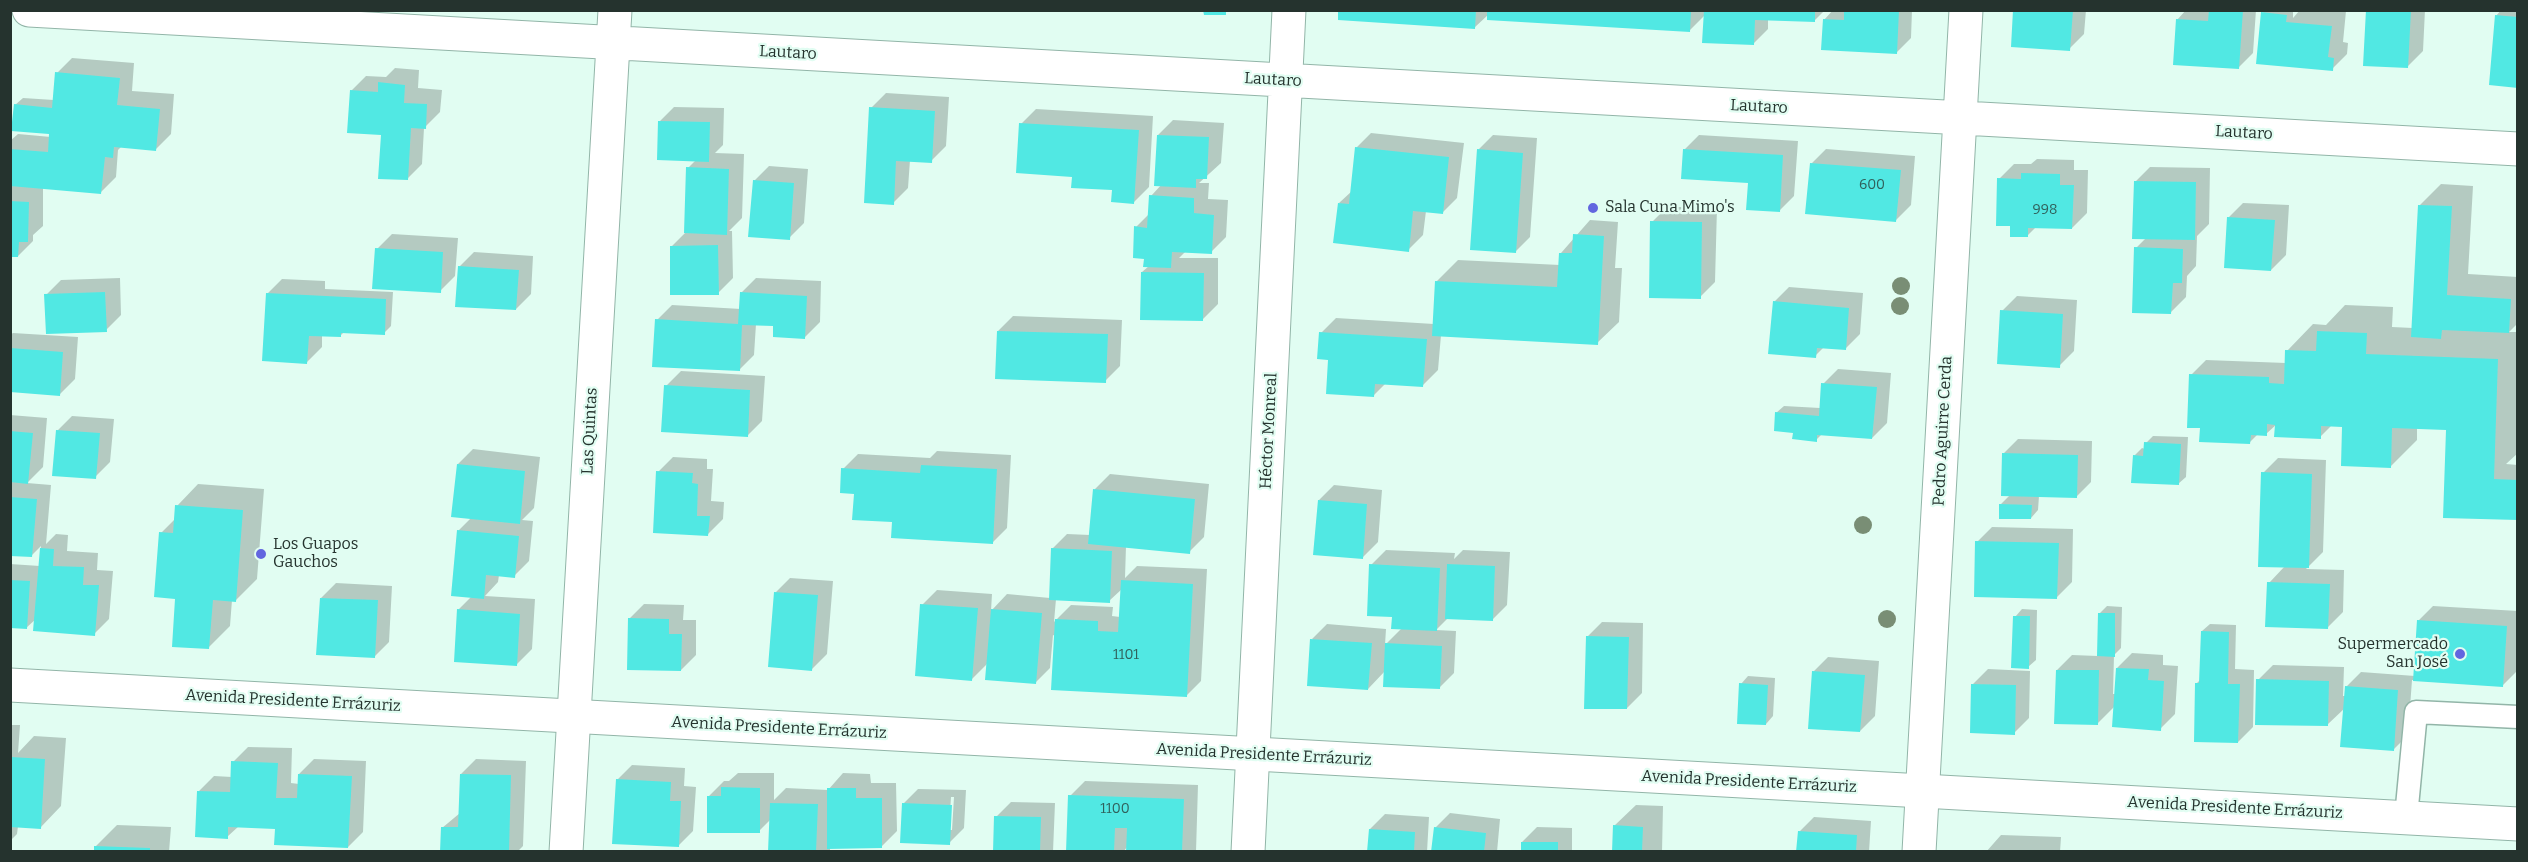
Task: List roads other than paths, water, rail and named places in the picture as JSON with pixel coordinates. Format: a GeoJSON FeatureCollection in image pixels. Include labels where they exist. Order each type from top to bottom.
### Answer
{"type":"FeatureCollection","features":[{"type":"Feature","properties":{"kind":"street","name":"Lautaro"},"geometry":{"type":"LineString","coordinates":[[29,10],[2517,149]]}},
{"type":"Feature","properties":{"kind":"street","name":"Las Quintas"},"geometry":{"type":"LineString","coordinates":[[566,852],[615,10]]}},
{"type":"Feature","properties":{"kind":"street","name":"Héctor Monreal"},"geometry":{"type":"LineString","coordinates":[[1248,852],[1289,10]]}},
{"type":"Feature","properties":{"kind":"street","name":"Pedro Aguirre Cerda"},"geometry":{"type":"LineString","coordinates":[[1919,852],[1966,10]]}},
{"type":"Feature","properties":{"kind":"street","name":"Avenida Presidente Errázuriz"},"geometry":{"type":"LineString","coordinates":[[10,685],[2517,824]]}},
{"type":"Feature","properties":{"kind":"lane"},"geometry":{"type":"LineString","coordinates":[[2406,817],[2416,712],[2517,717]]}},
{"type":"Feature","properties":{"kind":"place","name":"Sala Cuna Mimo's"},"geometry":{"type":"Point","coordinates":[1593,208]}},
{"type":"Feature","properties":{"kind":"place","name":"Los Guapos Gauchos"},"geometry":{"type":"Point","coordinates":[261,554]}},
{"type":"Feature","properties":{"kind":"place","name":"Supermercado San José"},"geometry":{"type":"Point","coordinates":[2460,654]}}]}
